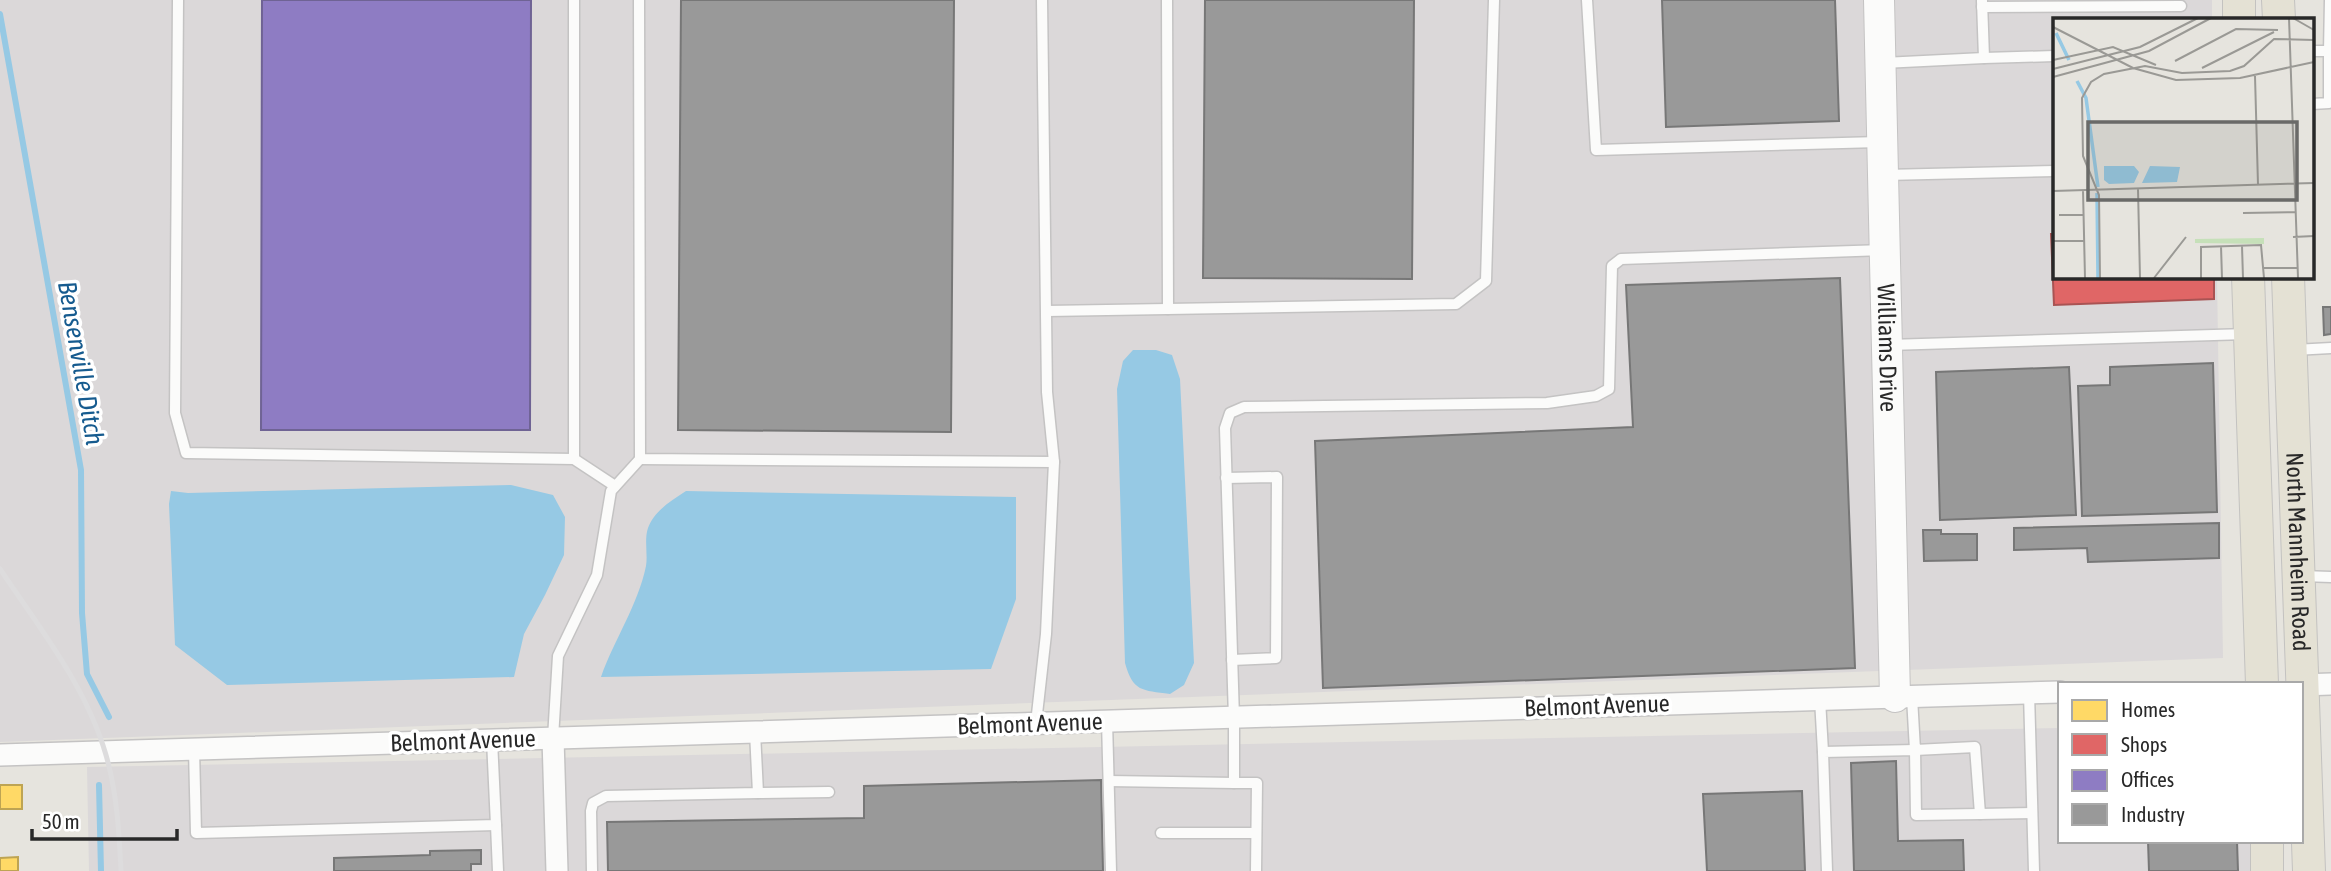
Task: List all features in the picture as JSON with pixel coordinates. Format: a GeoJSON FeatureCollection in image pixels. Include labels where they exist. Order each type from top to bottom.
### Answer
{"type":"FeatureCollection","features":[{"type":"Feature","properties":{"kind":"main road","name":"Williams Drive"},"geometry":{"type":"LineString","coordinates":[[1879,0],[1886,346],[1904,697]]}},
{"type":"Feature","properties":{"kind":"main road"},"geometry":{"type":"LineString","coordinates":[[2239,0],[2239,18]]}},
{"type":"Feature","properties":{"kind":"main road"},"geometry":{"type":"LineString","coordinates":[[2278,0],[2279,18]]}},
{"type":"Feature","properties":{"kind":"main road","name":"North Mannheim Road"},"geometry":{"type":"LineString","coordinates":[[2248,278],[2262,682]]}},
{"type":"Feature","properties":{"kind":"main road","name":"North Mannheim Road"},"geometry":{"type":"LineString","coordinates":[[2288,278],[2299,576],[2312,685],[2312,865]]}},
{"type":"Feature","properties":{"kind":"main road"},"geometry":{"type":"LineString","coordinates":[[2267,843],[2267,871]]}},
{"type":"Feature","properties":{"kind":"street","name":"Belmont Avenue"},"geometry":{"type":"LineString","coordinates":[[0,755],[2058,692]]}},
{"type":"Feature","properties":{"kind":"street"},"geometry":{"type":"LineString","coordinates":[[554,738],[557,871]]}},
{"type":"Feature","properties":{"kind":"lane"},"geometry":{"type":"LineString","coordinates":[[178,0],[176,413],[186,453],[574,458],[615,486]]}},
{"type":"Feature","properties":{"kind":"lane"},"geometry":{"type":"LineString","coordinates":[[574,0],[574,458]]}},
{"type":"Feature","properties":{"kind":"lane"},"geometry":{"type":"LineString","coordinates":[[554,738],[558,656],[597,575],[611,491],[640,459],[639,0]]}},
{"type":"Feature","properties":{"kind":"lane"},"geometry":{"type":"LineString","coordinates":[[1036,723],[1046,634],[1054,463],[1047,392],[1042,0]]}},
{"type":"Feature","properties":{"kind":"lane"},"geometry":{"type":"LineString","coordinates":[[1167,0],[1168,309]]}},
{"type":"Feature","properties":{"kind":"lane"},"geometry":{"type":"LineString","coordinates":[[1047,311],[1456,304],[1486,281],[1494,0]]}},
{"type":"Feature","properties":{"kind":"lane"},"geometry":{"type":"LineString","coordinates":[[1587,0],[1596,150],[1881,142]]}},
{"type":"Feature","properties":{"kind":"lane"},"geometry":{"type":"LineString","coordinates":[[2314,104],[2329,103],[2330,0]]}},
{"type":"Feature","properties":{"kind":"lane"},"geometry":{"type":"LineString","coordinates":[[1984,58],[1982,4],[2181,6]]}},
{"type":"Feature","properties":{"kind":"lane"},"geometry":{"type":"LineString","coordinates":[[1880,63],[2053,56]]}},
{"type":"Feature","properties":{"kind":"lane"},"geometry":{"type":"LineString","coordinates":[[1882,176],[2053,170]]}},
{"type":"Feature","properties":{"kind":"lane"},"geometry":{"type":"LineString","coordinates":[[1234,783],[1224,428],[1230,413],[1244,407],[1547,403],[1595,396],[1609,389],[1612,266],[1621,259],[1884,250]]}},
{"type":"Feature","properties":{"kind":"lane"},"geometry":{"type":"LineString","coordinates":[[1886,346],[2250,334]]}},
{"type":"Feature","properties":{"kind":"lane"},"geometry":{"type":"LineString","coordinates":[[2291,350],[2331,348]]}},
{"type":"Feature","properties":{"kind":"lane"},"geometry":{"type":"LineString","coordinates":[[640,459],[1054,463]]}},
{"type":"Feature","properties":{"kind":"lane"},"geometry":{"type":"LineString","coordinates":[[1226,478],[1277,477],[1276,658],[1232,660]]}},
{"type":"Feature","properties":{"kind":"lane"},"geometry":{"type":"LineString","coordinates":[[2299,576],[2331,577]]}},
{"type":"Feature","properties":{"kind":"lane"},"geometry":{"type":"LineString","coordinates":[[2029,693],[2034,871]]}},
{"type":"Feature","properties":{"kind":"lane"},"geometry":{"type":"LineString","coordinates":[[1904,697],[1915,750],[1916,815],[2032,813]]}},
{"type":"Feature","properties":{"kind":"lane"},"geometry":{"type":"LineString","coordinates":[[1820,699],[1827,871]]}},
{"type":"Feature","properties":{"kind":"lane"},"geometry":{"type":"LineString","coordinates":[[1107,721],[1111,871]]}},
{"type":"Feature","properties":{"kind":"lane"},"geometry":{"type":"LineString","coordinates":[[755,732],[758,793]]}},
{"type":"Feature","properties":{"kind":"lane"},"geometry":{"type":"LineString","coordinates":[[492,740],[498,871]]}},
{"type":"Feature","properties":{"kind":"lane"},"geometry":{"type":"LineString","coordinates":[[1823,752],[1975,747],[1980,814]]}},
{"type":"Feature","properties":{"kind":"lane"},"geometry":{"type":"LineString","coordinates":[[194,749],[196,833],[496,825]]}},
{"type":"Feature","properties":{"kind":"lane"},"geometry":{"type":"LineString","coordinates":[[1109,781],[1257,783],[1256,871]]}},
{"type":"Feature","properties":{"kind":"lane"},"geometry":{"type":"LineString","coordinates":[[592,871],[591,811],[593,803],[600,798],[830,792]]}},
{"type":"Feature","properties":{"kind":"lane"},"geometry":{"type":"LineString","coordinates":[[1161,833],[1256,833]]}},
{"type":"Feature","properties":{"kind":"shaded area"},"geometry":{"type":"Polygon","coordinates":[[[0,0],[2212,0],[2212,18],[2053,18],[2053,278],[2217,278],[2223,658],[0,742],[0,0]]]}},
{"type":"Feature","properties":{"kind":"shaded area"},"geometry":{"type":"Polygon","coordinates":[[[2058,728],[2058,843],[2250,843],[2251,871],[89,871],[87,767],[2058,728]]]}},
{"type":"Feature","properties":{"kind":"water"},"geometry":{"type":"Polygon","coordinates":[[[1133,350],[1156,350],[1172,355],[1180,379],[1194,663],[1184,685],[1170,694],[1140,688],[1131,680],[1125,663],[1117,389],[1123,361],[1133,350]]]}},
{"type":"Feature","properties":{"kind":"water"},"geometry":{"type":"Polygon","coordinates":[[[511,485],[553,495],[565,517],[564,555],[524,634],[514,677],[227,685],[175,645],[169,504],[171,491],[188,493],[511,485]]]}},
{"type":"Feature","properties":{"kind":"water"},"geometry":{"type":"Polygon","coordinates":[[[686,491],[1016,497],[1016,599],[991,669],[601,677],[642,580],[647,533],[651,522],[664,506],[686,491]]]}},
{"type":"Feature","properties":{"kind":"building: Homes"},"geometry":{"type":"Polygon","coordinates":[[[0,785],[22,785],[22,809],[0,809],[0,785]]]}},
{"type":"Feature","properties":{"kind":"building: Homes"},"geometry":{"type":"Polygon","coordinates":[[[18,857],[18,871],[0,871],[0,858],[18,857]]]}},
{"type":"Feature","properties":{"kind":"building: Shops"},"geometry":{"type":"Polygon","coordinates":[[[2051,234],[2053,278],[2214,278],[2214,299],[2054,305],[2051,234]]]}},
{"type":"Feature","properties":{"kind":"building: Offices"},"geometry":{"type":"Polygon","coordinates":[[[262,0],[531,0],[530,430],[261,430],[262,0]]]}},
{"type":"Feature","properties":{"kind":"building: Industry"},"geometry":{"type":"Polygon","coordinates":[[[681,0],[954,0],[951,432],[678,430],[681,0]]]}},
{"type":"Feature","properties":{"kind":"building: Industry"},"geometry":{"type":"Polygon","coordinates":[[[1205,0],[1414,0],[1412,279],[1203,278],[1205,0]]]}},
{"type":"Feature","properties":{"kind":"building: Industry"},"geometry":{"type":"Polygon","coordinates":[[[1662,0],[1835,0],[1839,121],[1666,127],[1662,0]]]}},
{"type":"Feature","properties":{"kind":"building: Industry"},"geometry":{"type":"Polygon","coordinates":[[[1840,278],[1855,668],[1323,688],[1315,441],[1633,427],[1626,285],[1840,278]]]}},
{"type":"Feature","properties":{"kind":"building: Industry"},"geometry":{"type":"Polygon","coordinates":[[[2323,307],[2331,307],[2331,334],[2324,335],[2323,307]]]}},
{"type":"Feature","properties":{"kind":"building: Industry"},"geometry":{"type":"Polygon","coordinates":[[[2213,363],[2217,512],[2082,516],[2078,386],[2110,385],[2110,367],[2213,363]]]}},
{"type":"Feature","properties":{"kind":"building: Industry"},"geometry":{"type":"Polygon","coordinates":[[[2069,367],[2076,515],[1940,520],[1936,372],[2069,367]]]}},
{"type":"Feature","properties":{"kind":"building: Industry"},"geometry":{"type":"Polygon","coordinates":[[[2219,523],[2219,558],[2088,562],[2087,548],[2014,550],[2014,528],[2219,523]]]}},
{"type":"Feature","properties":{"kind":"building: Industry"},"geometry":{"type":"Polygon","coordinates":[[[1923,530],[1941,530],[1941,534],[1977,534],[1977,560],[1924,561],[1923,530]]]}},
{"type":"Feature","properties":{"kind":"building: Industry"},"geometry":{"type":"Polygon","coordinates":[[[1896,761],[1898,841],[1963,840],[1964,871],[1854,871],[1851,763],[1896,761]]]}},
{"type":"Feature","properties":{"kind":"building: Industry"},"geometry":{"type":"Polygon","coordinates":[[[1101,780],[1103,871],[608,871],[607,822],[864,818],[864,786],[1101,780]]]}},
{"type":"Feature","properties":{"kind":"building: Industry"},"geometry":{"type":"Polygon","coordinates":[[[1802,791],[1805,871],[1707,871],[1703,794],[1802,791]]]}},
{"type":"Feature","properties":{"kind":"building: Industry"},"geometry":{"type":"Polygon","coordinates":[[[2148,843],[2237,843],[2238,871],[2149,871],[2148,843]]]}},
{"type":"Feature","properties":{"kind":"building: Industry"},"geometry":{"type":"Polygon","coordinates":[[[481,850],[481,864],[471,864],[471,871],[334,871],[334,858],[430,855],[430,851],[481,850]]]}},
{"type":"Feature","properties":{"kind":"waterway","name":"Bensenville Ditch"},"geometry":{"type":"LineString","coordinates":[[0,14],[81,470],[82,613],[87,674],[109,717]]}},
{"type":"Feature","properties":{"kind":"waterway","name":"Bensenville Ditch"},"geometry":{"type":"LineString","coordinates":[[99,785],[101,871]]}},
{"type":"Feature","properties":{"kind":"railway"},"geometry":{"type":"LineString","coordinates":[[0,569],[74,681],[97,730],[113,784],[121,871]]}}]}
